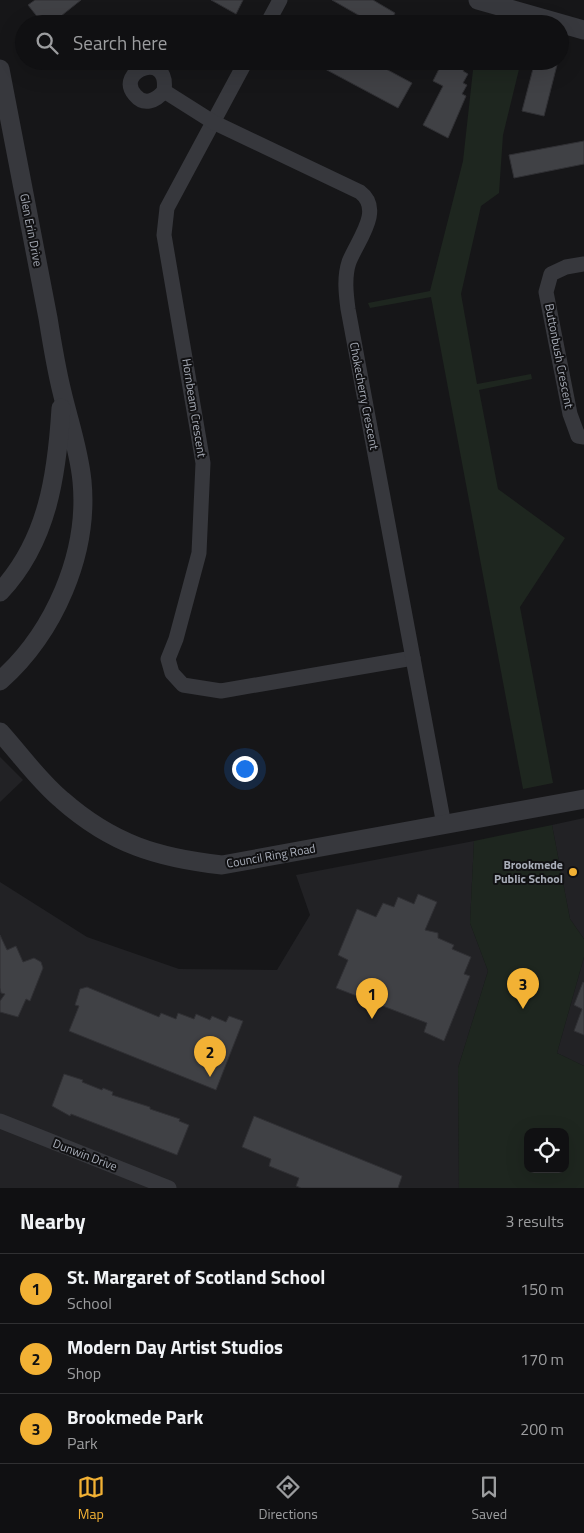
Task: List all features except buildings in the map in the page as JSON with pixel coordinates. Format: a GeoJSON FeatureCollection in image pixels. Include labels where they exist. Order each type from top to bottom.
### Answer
{"type":"FeatureCollection","features":[{"type":"Feature","properties":{"kind":"street"},"geometry":{"type":"LineString","coordinates":[[272,15],[280,0]]}},
{"type":"Feature","properties":{"kind":"street"},"geometry":{"type":"LineString","coordinates":[[478,0],[531,15]]}},
{"type":"Feature","properties":{"kind":"street"},"geometry":{"type":"LineString","coordinates":[[569,26],[584,30]]}},
{"type":"Feature","properties":{"kind":"street","name":"Glen Erin Drive"},"geometry":{"type":"LineString","coordinates":[[0,69],[62,392],[78,452],[82,484],[81,516],[76,554],[61,596],[47,625],[27,653],[0,681]]}},
{"type":"Feature","properties":{"kind":"street","name":"Hornbeam Crescent"},"geometry":{"type":"LineString","coordinates":[[241,70],[167,208],[164,235],[203,463],[199,553],[176,639],[168,659],[172,673],[183,685],[221,691],[413,658]]}},
{"type":"Feature","properties":{"kind":"street","name":"Chokecherry Crescent"},"geometry":{"type":"LineString","coordinates":[[164,92],[213,122],[367,197],[371,211],[348,264],[345,288],[444,825]]}},
{"type":"Feature","properties":{"kind":"street","name":"Buttonbush Crescent"},"geometry":{"type":"LineString","coordinates":[[584,264],[566,267],[551,274],[546,292],[570,414],[578,436],[584,437]]}},
{"type":"Feature","properties":{"kind":"street","name":"Glen Erin Drive"},"geometry":{"type":"LineString","coordinates":[[0,592],[22,562],[48,503],[55,474],[62,392]]}},
{"type":"Feature","properties":{"kind":"street","name":"Council Ring Road"},"geometry":{"type":"LineString","coordinates":[[0,732],[61,800],[93,824],[122,841],[154,854],[190,862],[222,865],[584,800]]}},
{"type":"Feature","properties":{"kind":"street","name":"Dunwin Drive"},"geometry":{"type":"LineString","coordinates":[[0,1121],[169,1188]]}},
{"type":"Feature","properties":{"kind":"shaded area"},"geometry":{"type":"Polygon","coordinates":[[[473,70],[519,70],[503,135],[499,193],[481,206],[461,294],[477,384],[531,374],[532,379],[479,390],[498,489],[565,538],[520,607],[553,783],[523,789],[431,297],[370,308],[368,303],[430,291],[463,161],[473,70]]]}},
{"type":"Feature","properties":{"kind":"shaded area"},"geometry":{"type":"Polygon","coordinates":[[[0,757],[23,780],[0,802],[0,757]]]}},
{"type":"Feature","properties":{"kind":"shaded area","name":"Brookmede Public School"},"geometry":{"type":"Polygon","coordinates":[[[584,818],[584,939],[570,919],[552,825],[584,818]]]}},
{"type":"Feature","properties":{"kind":"shaded area"},"geometry":{"type":"Polygon","coordinates":[[[552,825],[570,919],[584,939],[584,957],[557,1053],[584,1066],[584,1188],[459,1188],[458,1068],[488,971],[470,923],[474,841],[552,825]]]}},
{"type":"Feature","properties":{"kind":"shaded area"},"geometry":{"type":"Polygon","coordinates":[[[474,841],[470,923],[488,971],[458,1068],[459,1188],[0,1188],[0,882],[87,937],[179,969],[277,970],[310,915],[296,875],[474,841]]]}},
{"type":"Feature","properties":{"kind":"shaded area"},"geometry":{"type":"Polygon","coordinates":[[[584,957],[584,1066],[557,1053],[584,957]]]}},
{"type":"Feature","properties":{"kind":"place","name":"Brookmede Public School"},"geometry":{"type":"Point","coordinates":[573,872]}},
{"type":"Feature","properties":{"kind":"place","name":"Brookmede Park"},"geometry":{"type":"Point","coordinates":[523,1009]}},
{"type":"Feature","properties":{"kind":"place","name":"St. Margaret of Scotland School"},"geometry":{"type":"Point","coordinates":[372,1019]}},
{"type":"Feature","properties":{"kind":"place","name":"Modern Day Artist Studios"},"geometry":{"type":"Point","coordinates":[210,1077]}}]}
